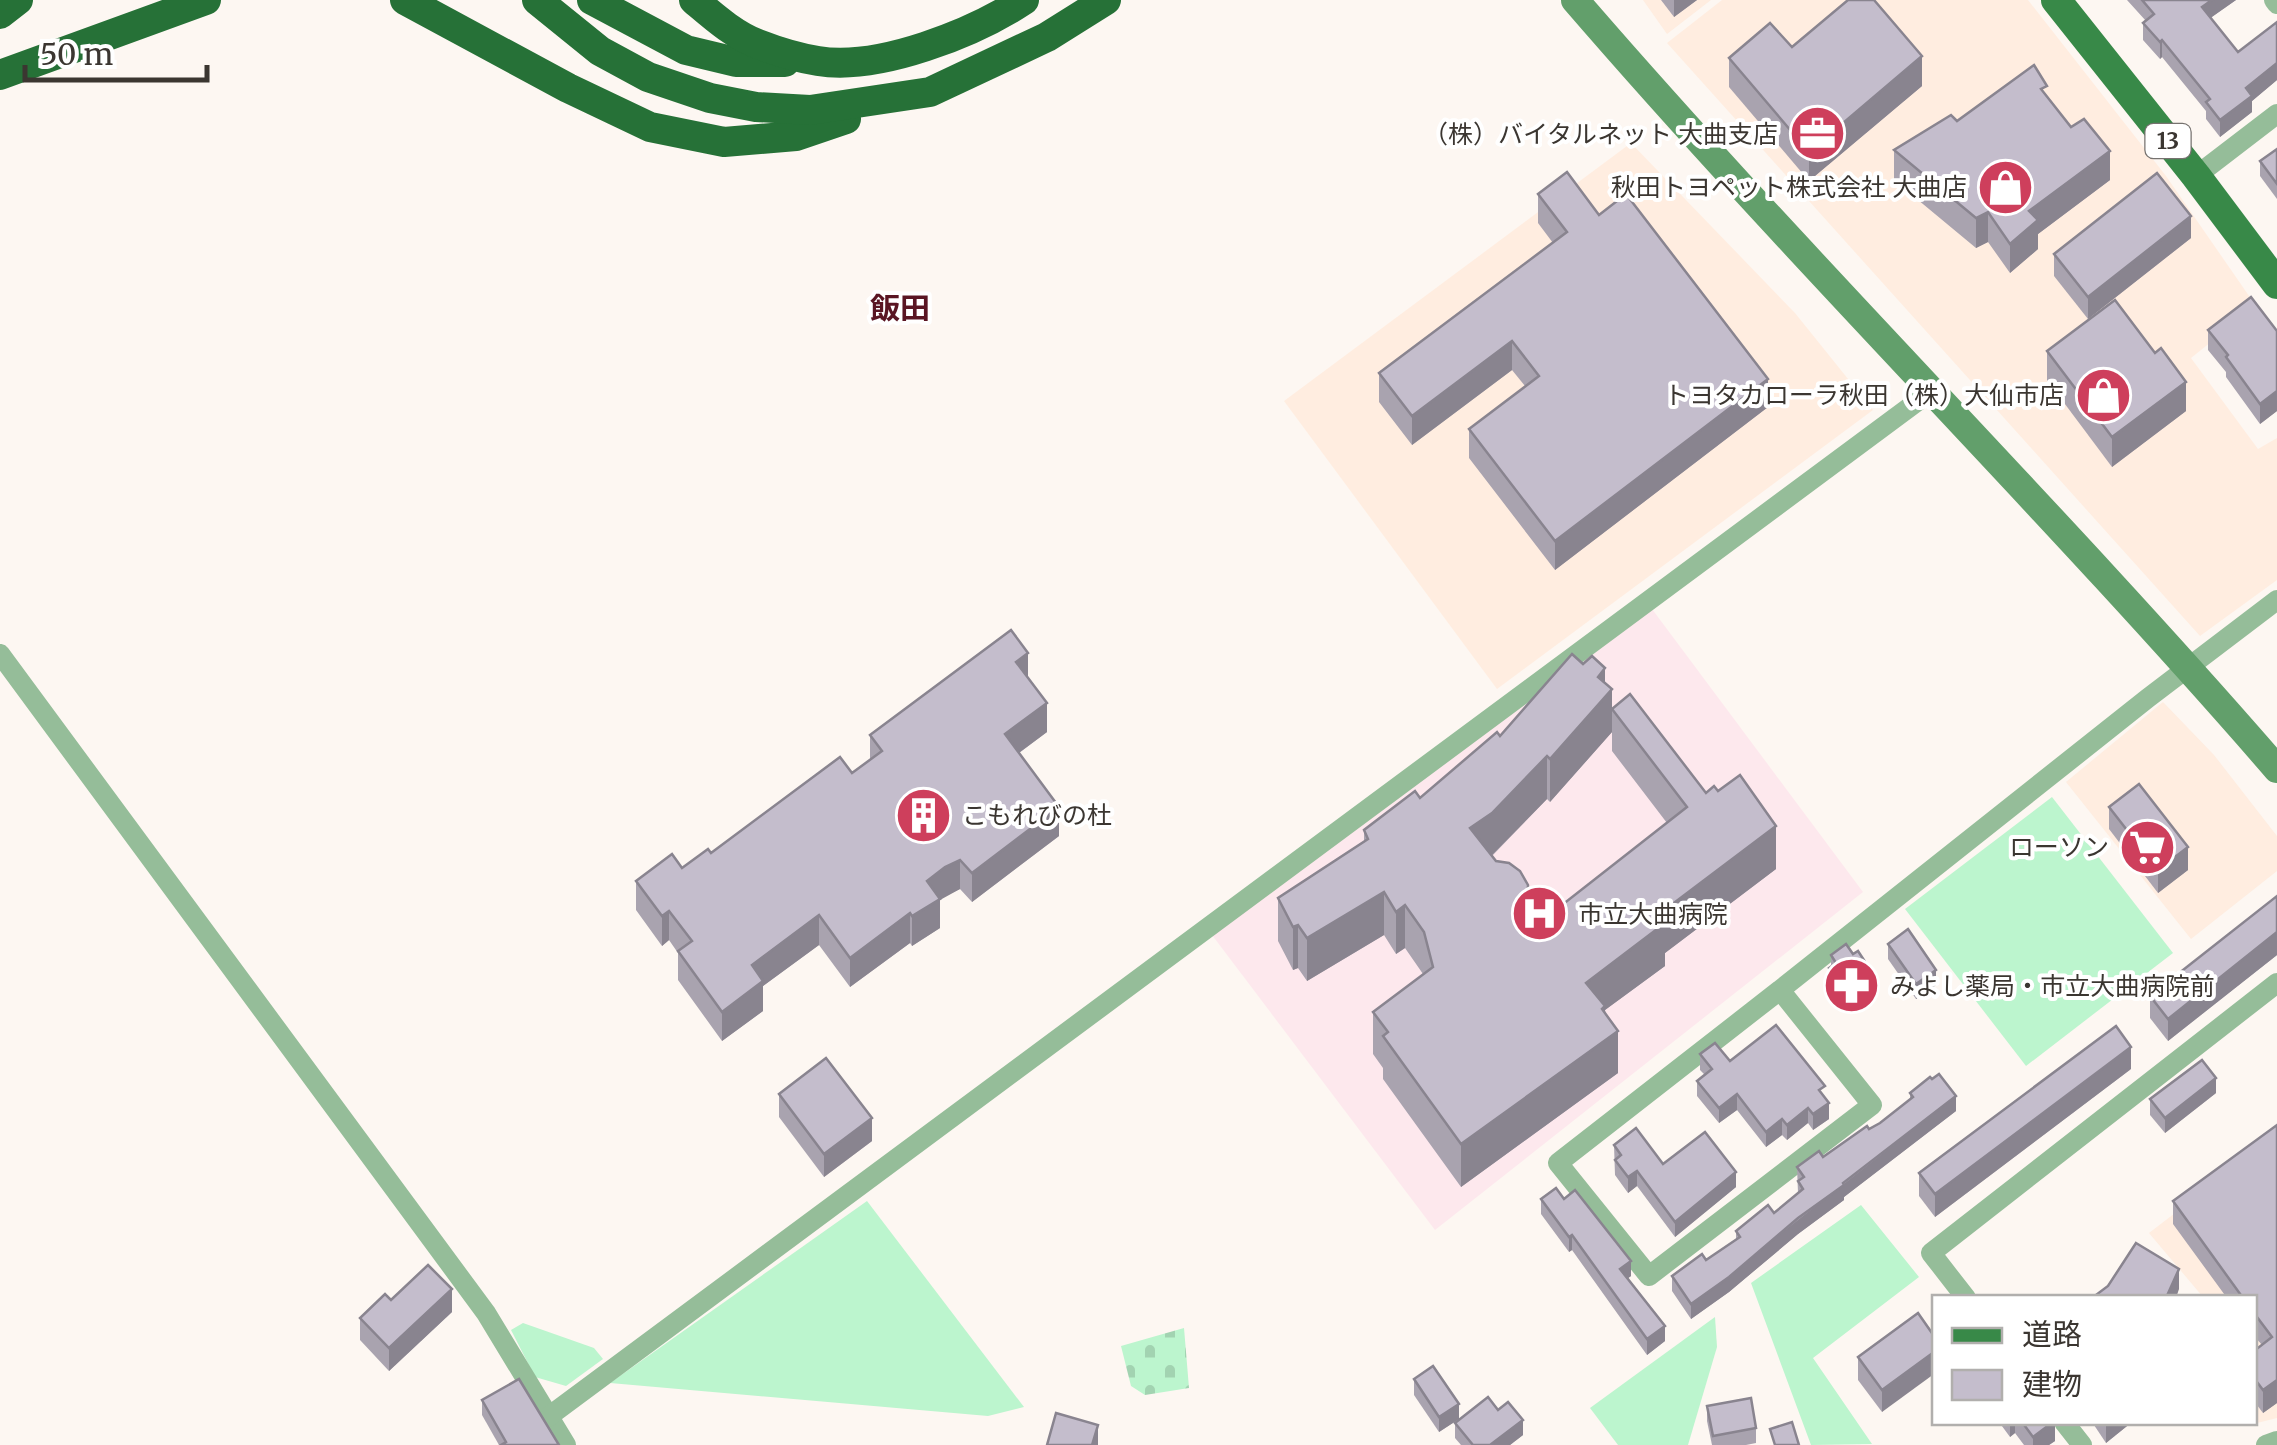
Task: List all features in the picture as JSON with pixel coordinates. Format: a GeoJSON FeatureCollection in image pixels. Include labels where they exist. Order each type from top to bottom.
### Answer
{"type":"FeatureCollection","features":[{"type":"Feature","properties":{"kind":"highway"},"geometry":{"type":"LineString","coordinates":[[0,14],[18,0]]}},
{"type":"Feature","properties":{"kind":"highway"},"geometry":{"type":"LineString","coordinates":[[0,75],[206,0]]}},
{"type":"Feature","properties":{"kind":"highway"},"geometry":{"type":"LineString","coordinates":[[405,0],[650,128],[724,142],[796,136],[930,92],[1047,37],[1106,0]]}},
{"type":"Feature","properties":{"kind":"highway"},"geometry":{"type":"LineString","coordinates":[[537,0],[600,51],[648,77],[710,98],[756,108],[810,110],[930,92]]}},
{"type":"Feature","properties":{"kind":"highway"},"geometry":{"type":"LineString","coordinates":[[592,0],[686,50],[736,62],[868,60],[936,44],[1024,0]]}},
{"type":"Feature","properties":{"kind":"highway"},"geometry":{"type":"LineString","coordinates":[[694,0],[727,27],[755,43],[820,62]]}},
{"type":"Feature","properties":{"kind":"main road","name":"13"},"geometry":{"type":"LineString","coordinates":[[2056,0],[2277,284]]}},
{"type":"Feature","properties":{"kind":"street"},"geometry":{"type":"LineString","coordinates":[[1575,0],[1930,392],[2189,668],[2277,770]]}},
{"type":"Feature","properties":{"kind":"street"},"geometry":{"type":"LineString","coordinates":[[2196,176],[2277,114]]}},
{"type":"Feature","properties":{"kind":"street"},"geometry":{"type":"LineString","coordinates":[[548,1417],[1930,392]]}},
{"type":"Feature","properties":{"kind":"street"},"geometry":{"type":"LineString","coordinates":[[1780,990],[1872,1105],[1650,1276],[1558,1164],[2277,600]]}},
{"type":"Feature","properties":{"kind":"street"},"geometry":{"type":"LineString","coordinates":[[0,654],[486,1313],[566,1445]]}},
{"type":"Feature","properties":{"kind":"street"},"geometry":{"type":"LineString","coordinates":[[1964,1295],[1931,1254],[2277,984]]}},
{"type":"Feature","properties":{"kind":"street"},"geometry":{"type":"LineString","coordinates":[[2066,1425],[2082,1445]]}},
{"type":"Feature","properties":{"kind":"street"},"geometry":{"type":"LineString","coordinates":[[2266,1445],[2277,1440]]}},
{"type":"Feature","properties":{"kind":"shaded area"},"geometry":{"type":"Polygon","coordinates":[[[1643,0],[1711,0],[1667,34],[1643,0]]]}},
{"type":"Feature","properties":{"kind":"shaded area"},"geometry":{"type":"Polygon","coordinates":[[[1722,0],[2028,0],[2166,176],[2256,306],[2191,358],[2258,449],[2277,438],[2277,580],[2200,636],[1667,43],[1722,0]]]}},
{"type":"Feature","properties":{"kind":"shaded area"},"geometry":{"type":"Polygon","coordinates":[[[1631,143],[1795,313],[1873,410],[1497,689],[1284,401],[1631,143]]]}},
{"type":"Feature","properties":{"kind":"shaded area","name":"市立大曲病院"},"geometry":{"type":"Polygon","coordinates":[[[1652,609],[1863,892],[1435,1230],[1212,935],[1652,609]]]}},
{"type":"Feature","properties":{"kind":"shaded area"},"geometry":{"type":"Polygon","coordinates":[[[2163,702],[2214,755],[2277,836],[2277,871],[2191,939],[2066,782],[2163,702]]]}},
{"type":"Feature","properties":{"kind":"shaded area"},"geometry":{"type":"Polygon","coordinates":[[[2277,1135],[2277,1418],[2257,1423],[2257,1295],[2201,1295],[2149,1233],[2277,1135]]]}},
{"type":"Feature","properties":{"kind":"green space"},"geometry":{"type":"Polygon","coordinates":[[[2052,797],[2173,953],[2026,1066],[1905,909],[2052,797]]]}},
{"type":"Feature","properties":{"kind":"green space"},"geometry":{"type":"Polygon","coordinates":[[[867,1201],[1024,1407],[988,1416],[610,1383],[867,1201]]]}},
{"type":"Feature","properties":{"kind":"green space"},"geometry":{"type":"Polygon","coordinates":[[[1861,1205],[1919,1277],[1813,1358],[1872,1444],[1811,1445],[1751,1283],[1861,1205]]]}},
{"type":"Feature","properties":{"kind":"green space"},"geometry":{"type":"Polygon","coordinates":[[[1715,1317],[1717,1347],[1688,1445],[1618,1445],[1590,1408],[1715,1317]]]}},
{"type":"Feature","properties":{"kind":"green space"},"geometry":{"type":"Polygon","coordinates":[[[523,1323],[594,1348],[603,1359],[566,1386],[535,1377],[511,1330],[523,1323]]]}},
{"type":"Feature","properties":{"kind":"green space"},"geometry":{"type":"Polygon","coordinates":[[[1184,1328],[1189,1388],[1145,1395],[1131,1386],[1121,1346],[1184,1328]]]}},
{"type":"Feature","properties":{"kind":"building","name":"（株）バイタルネット 大曲支店"},"geometry":{"type":"Polygon","coordinates":[[[1848,0],[1874,0],[1922,56],[1809,152],[1729,58],[1770,23],[1792,47],[1848,0]]]}},
{"type":"Feature","properties":{"kind":"building"},"geometry":{"type":"Polygon","coordinates":[[[2142,0],[2212,0],[2202,7],[2238,52],[2277,22],[2277,63],[2246,88],[2252,96],[2220,120],[2206,102],[2210,99],[2162,40],[2143,23],[2154,14],[2142,0]]]}},
{"type":"Feature","properties":{"kind":"building"},"geometry":{"type":"Polygon","coordinates":[[[2034,65],[2047,86],[2041,89],[2071,127],[2084,119],[2110,151],[2029,211],[2038,220],[2010,244],[1988,212],[1976,218],[1894,150],[1951,115],[1957,121],[2034,65]]]}},
{"type":"Feature","properties":{"kind":"building"},"geometry":{"type":"Polygon","coordinates":[[[2277,149],[2277,184],[2260,161],[2277,149]]]}},
{"type":"Feature","properties":{"kind":"building"},"geometry":{"type":"Polygon","coordinates":[[[1567,172],[1599,215],[1626,194],[1768,379],[1555,541],[1469,429],[1539,376],[1512,341],[1412,416],[1379,373],[1567,232],[1538,194],[1567,172]]]}},
{"type":"Feature","properties":{"kind":"building"},"geometry":{"type":"Polygon","coordinates":[[[2157,173],[2191,216],[2088,297],[2054,254],[2157,173]]]}},
{"type":"Feature","properties":{"kind":"building"},"geometry":{"type":"Polygon","coordinates":[[[2251,297],[2277,331],[2277,391],[2260,404],[2208,330],[2251,297]]]}},
{"type":"Feature","properties":{"kind":"building"},"geometry":{"type":"Polygon","coordinates":[[[2115,300],[2155,353],[2161,348],[2186,382],[2112,437],[2047,351],[2115,300]]]}},
{"type":"Feature","properties":{"kind":"building","name":"こもれびの杜"},"geometry":{"type":"Polygon","coordinates":[[[1011,630],[1028,653],[1016,662],[1047,703],[1005,734],[1059,807],[972,873],[960,860],[945,867],[927,881],[940,899],[912,916],[910,913],[850,958],[819,915],[752,965],[763,981],[722,1012],[678,951],[692,941],[669,911],[662,916],[636,881],[672,854],[682,868],[708,849],[711,853],[840,757],[852,773],[882,751],[870,735],[1011,630]]]}},
{"type":"Feature","properties":{"kind":"building"},"geometry":{"type":"Polygon","coordinates":[[[1572,654],[1583,664],[1592,656],[1605,668],[1598,677],[1612,689],[1550,759],[1547,756],[1492,813],[1470,828],[1496,861],[1509,863],[1520,871],[1528,885],[1527,912],[1541,906],[1548,916],[1687,807],[1612,709],[1630,694],[1706,793],[1714,786],[1718,791],[1740,775],[1776,826],[1658,915],[1665,923],[1586,983],[1605,1006],[1602,1009],[1618,1031],[1461,1144],[1383,1036],[1388,1032],[1373,1012],[1433,967],[1424,932],[1405,905],[1396,912],[1384,892],[1307,938],[1298,925],[1293,927],[1278,898],[1368,839],[1364,830],[1415,791],[1420,798],[1497,732],[1500,736],[1572,654]]]}},
{"type":"Feature","properties":{"kind":"building"},"geometry":{"type":"Polygon","coordinates":[[[2139,784],[2188,847],[2158,870],[2109,807],[2139,784]]]}},
{"type":"Feature","properties":{"kind":"building"},"geometry":{"type":"Polygon","coordinates":[[[2277,896],[2277,932],[2168,1019],[2150,996],[2277,896]]]}},
{"type":"Feature","properties":{"kind":"building"},"geometry":{"type":"Polygon","coordinates":[[[1908,929],[1936,970],[1916,984],[1888,944],[1908,929]]]}},
{"type":"Feature","properties":{"kind":"building"},"geometry":{"type":"Polygon","coordinates":[[[1846,944],[1853,954],[1858,951],[1873,974],[1845,993],[1829,968],[1836,963],[1831,955],[1846,944]]]}},
{"type":"Feature","properties":{"kind":"building"},"geometry":{"type":"Polygon","coordinates":[[[1776,1025],[1825,1086],[1819,1090],[1829,1103],[1813,1114],[1808,1108],[1787,1125],[1782,1119],[1766,1132],[1737,1094],[1719,1108],[1697,1081],[1712,1069],[1700,1054],[1715,1043],[1730,1061],[1776,1025]]]}},
{"type":"Feature","properties":{"kind":"building"},"geometry":{"type":"Polygon","coordinates":[[[2116,1026],[2131,1047],[1935,1194],[1919,1173],[2116,1026]]]}},
{"type":"Feature","properties":{"kind":"building"},"geometry":{"type":"Polygon","coordinates":[[[826,1058],[872,1118],[824,1154],[779,1094],[826,1058]]]}},
{"type":"Feature","properties":{"kind":"building"},"geometry":{"type":"Polygon","coordinates":[[[2202,1060],[2216,1078],[2165,1118],[2150,1099],[2202,1060]]]}},
{"type":"Feature","properties":{"kind":"building"},"geometry":{"type":"Polygon","coordinates":[[[1939,1074],[1956,1096],[1691,1304],[1672,1276],[1702,1254],[1706,1260],[1740,1237],[1736,1231],[1768,1205],[1774,1213],[1803,1189],[1798,1181],[1804,1177],[1797,1167],[1819,1151],[1823,1157],[1867,1126],[1869,1129],[1880,1123],[1913,1097],[1910,1093],[1939,1074]]]}},
{"type":"Feature","properties":{"kind":"building"},"geometry":{"type":"Polygon","coordinates":[[[2277,1125],[2277,1380],[2263,1390],[2257,1382],[2257,1349],[2272,1337],[2257,1317],[2257,1295],[2241,1295],[2173,1201],[2277,1125]]]}},
{"type":"Feature","properties":{"kind":"building"},"geometry":{"type":"Polygon","coordinates":[[[1636,1128],[1663,1164],[1705,1132],[1736,1172],[1675,1222],[1637,1171],[1628,1177],[1615,1160],[1621,1155],[1614,1145],[1636,1128]]]}},
{"type":"Feature","properties":{"kind":"building"},"geometry":{"type":"Polygon","coordinates":[[[1556,1188],[1564,1199],[1575,1190],[1631,1261],[1620,1269],[1665,1326],[1647,1339],[1541,1199],[1556,1188]]]}},
{"type":"Feature","properties":{"kind":"building"},"geometry":{"type":"Polygon","coordinates":[[[2136,1243],[2179,1269],[2167,1295],[2096,1295],[2108,1286],[2136,1243]]]}},
{"type":"Feature","properties":{"kind":"building"},"geometry":{"type":"Polygon","coordinates":[[[428,1265],[452,1289],[389,1348],[360,1318],[385,1294],[391,1300],[428,1265]]]}},
{"type":"Feature","properties":{"kind":"building"},"geometry":{"type":"Polygon","coordinates":[[[1918,1313],[1932,1333],[1932,1353],[1882,1390],[1858,1357],[1918,1313]]]}},
{"type":"Feature","properties":{"kind":"building"},"geometry":{"type":"Polygon","coordinates":[[[1433,1366],[1459,1404],[1439,1417],[1414,1379],[1433,1366]]]}},
{"type":"Feature","properties":{"kind":"building"},"geometry":{"type":"Polygon","coordinates":[[[519,1379],[559,1445],[501,1445],[506,1442],[482,1400],[519,1379]]]}},
{"type":"Feature","properties":{"kind":"building"},"geometry":{"type":"Polygon","coordinates":[[[1488,1397],[1498,1410],[1508,1402],[1523,1420],[1490,1445],[1473,1445],[1455,1423],[1488,1397]]]}},
{"type":"Feature","properties":{"kind":"building"},"geometry":{"type":"Polygon","coordinates":[[[1751,1398],[1756,1428],[1713,1436],[1707,1406],[1751,1398]]]}},
{"type":"Feature","properties":{"kind":"building"},"geometry":{"type":"Polygon","coordinates":[[[1056,1413],[1098,1425],[1092,1445],[1047,1445],[1056,1413]]]}},
{"type":"Feature","properties":{"kind":"building"},"geometry":{"type":"Polygon","coordinates":[[[1792,1422],[1799,1445],[1775,1445],[1770,1429],[1792,1422]]]}},
{"type":"Feature","properties":{"kind":"building"},"geometry":{"type":"Polygon","coordinates":[[[2024,1425],[2049,1425],[2033,1437],[2024,1425]]]}},
{"type":"Feature","properties":{"kind":"place","name":"（株）バイタルネット 大曲支店"},"geometry":{"type":"Point","coordinates":[1817,134]}},
{"type":"Feature","properties":{"kind":"place","name":"秋田トヨペット株式会社 大曲店"},"geometry":{"type":"Point","coordinates":[2006,187]}},
{"type":"Feature","properties":{"kind":"place","name":"トヨタカローラ秋田（株）大仙市店"},"geometry":{"type":"Point","coordinates":[2103,395]}},
{"type":"Feature","properties":{"kind":"place","name":"こもれびの杜"},"geometry":{"type":"Point","coordinates":[923,815]}},
{"type":"Feature","properties":{"kind":"place","name":"ローソン"},"geometry":{"type":"Point","coordinates":[2148,847]}},
{"type":"Feature","properties":{"kind":"place","name":"市立大曲病院"},"geometry":{"type":"Point","coordinates":[1539,914]}},
{"type":"Feature","properties":{"kind":"place","name":"みよし薬局・市立大曲病院前"},"geometry":{"type":"Point","coordinates":[1851,986]}},
{"type":"Feature","properties":{"kind":"district","name":"飯田"},"geometry":{"type":"Point","coordinates":[900,308]}}]}
